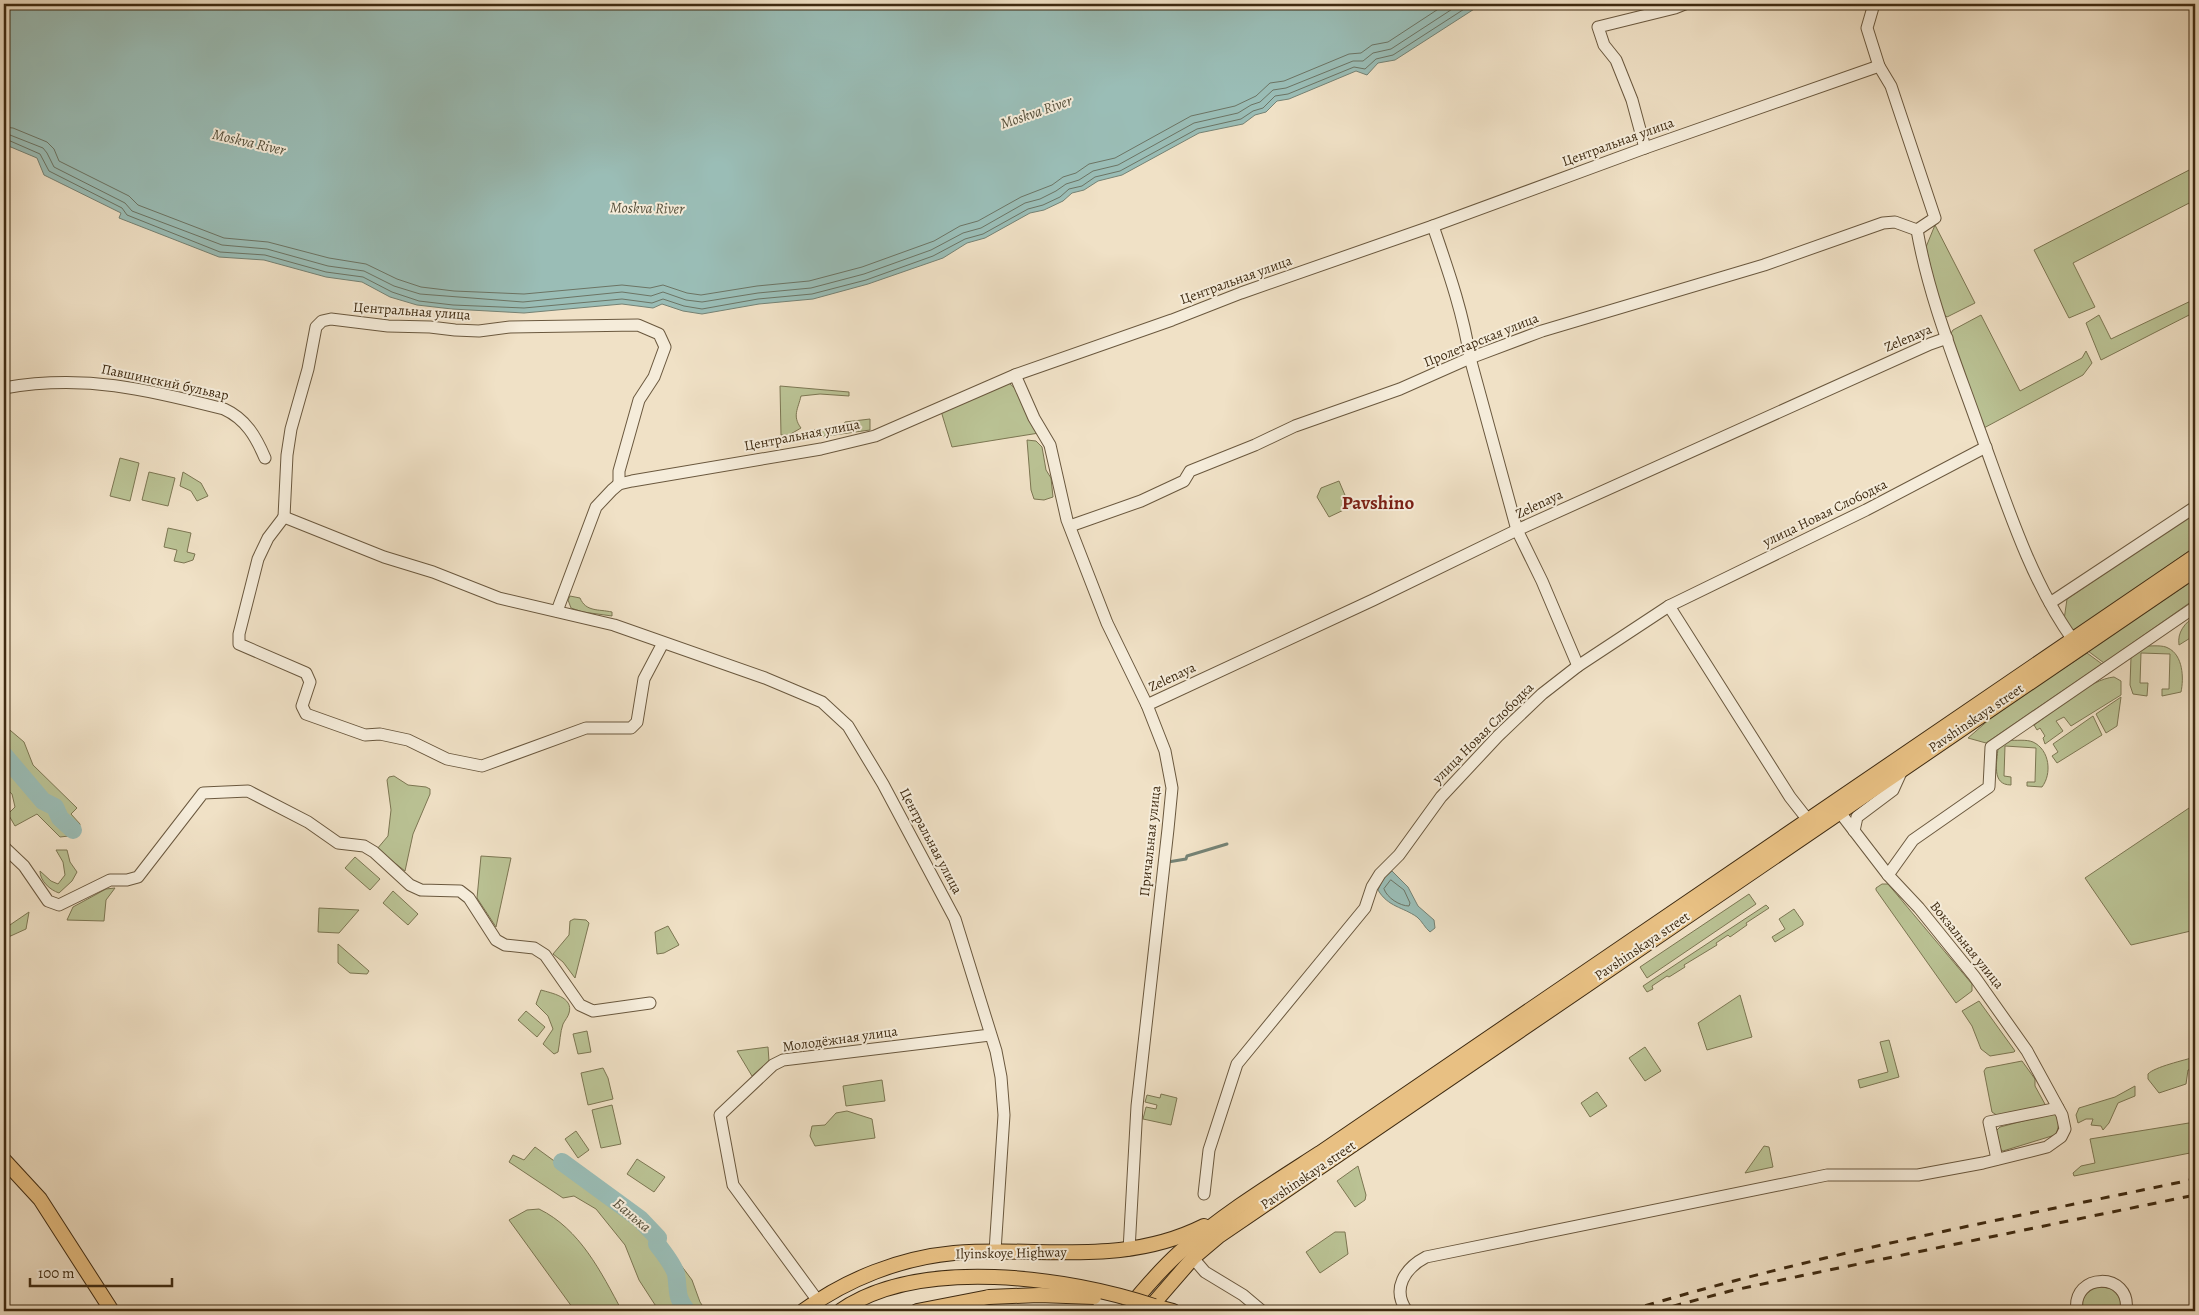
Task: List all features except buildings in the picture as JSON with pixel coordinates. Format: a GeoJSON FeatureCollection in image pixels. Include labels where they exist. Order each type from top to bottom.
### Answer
{"type":"FeatureCollection","features":[{"type":"Feature","properties":{"kind":"main road"},"geometry":{"type":"LineString","coordinates":[[2075,645],[2195,556]]}},
{"type":"Feature","properties":{"kind":"main road"},"geometry":{"type":"LineString","coordinates":[[2075,645],[2195,570]]}},
{"type":"Feature","properties":{"kind":"main road","name":"Pavshinskaya street"},"geometry":{"type":"LineString","coordinates":[[1225,1215],[1320,1153],[1808,820],[1836,807],[1903,768],[2075,645]]}},
{"type":"Feature","properties":{"kind":"main road","name":"Pavshinskaya street"},"geometry":{"type":"LineString","coordinates":[[1193,1258],[1208,1245],[1836,807],[2075,645]]}},
{"type":"Feature","properties":{"kind":"main road"},"geometry":{"type":"LineString","coordinates":[[4,1160],[40,1199],[112,1311]]}},
{"type":"Feature","properties":{"kind":"main road"},"geometry":{"type":"LineString","coordinates":[[1126,1311],[1179,1253],[1225,1215]]}},
{"type":"Feature","properties":{"kind":"main road","name":"Ilyinskoye Highway"},"geometry":{"type":"LineString","coordinates":[[803,1311],[854,1280],[891,1266],[928,1256],[995,1251],[1095,1252],[1128,1250],[1172,1240],[1225,1215]]}},
{"type":"Feature","properties":{"kind":"main road"},"geometry":{"type":"LineString","coordinates":[[1151,1309],[1193,1258]]}},
{"type":"Feature","properties":{"kind":"main road"},"geometry":{"type":"LineString","coordinates":[[840,1311],[878,1292],[908,1283],[938,1278],[974,1277],[1079,1286],[1116,1293],[1151,1309]]}},
{"type":"Feature","properties":{"kind":"main road"},"geometry":{"type":"LineString","coordinates":[[917,1311],[989,1297],[1039,1294],[1086,1296],[1151,1309],[1173,1311]]}},
{"type":"Feature","properties":{"kind":"street"},"geometry":{"type":"LineString","coordinates":[[1645,148],[1632,100],[1616,60],[1604,46],[1598,27],[1685,4]]}},
{"type":"Feature","properties":{"kind":"street"},"geometry":{"type":"LineString","coordinates":[[1874,4],[1866,28],[1879,66],[1890,86],[1935,218],[1917,230],[1937,312],[2036,578],[2075,645]]}},
{"type":"Feature","properties":{"kind":"street","name":"Центральная улица"},"geometry":{"type":"LineString","coordinates":[[995,1251],[1004,1115],[1001,1076],[955,919],[883,784],[848,726],[822,702],[765,678],[614,625],[557,610],[596,507],[605,496],[620,484],[661,475],[821,450],[875,436],[1015,375],[1172,320],[1241,293],[1417,232],[1645,148],[1751,112],[1857,72],[1879,66]]}},
{"type":"Feature","properties":{"kind":"street","name":"Пролетарская улица"},"geometry":{"type":"LineString","coordinates":[[1070,526],[1141,501],[1184,481],[1190,471],[1255,445],[1295,426],[1400,389],[1470,358],[1542,331],[1764,265],[1883,223],[1895,222],[1917,230]]}},
{"type":"Feature","properties":{"kind":"street"},"geometry":{"type":"LineString","coordinates":[[1433,226],[1458,298],[1466,330],[1470,358],[1517,530],[1542,581],[1578,666]]}},
{"type":"Feature","properties":{"kind":"street","name":"Центральная улица"},"geometry":{"type":"LineString","coordinates":[[284,517],[287,455],[316,327],[322,321],[331,319],[388,326],[430,327],[455,330],[638,325],[660,334],[666,347],[654,377],[640,400],[619,471],[620,484]]}},
{"type":"Feature","properties":{"kind":"street","name":"Zelenaya"},"geometry":{"type":"LineString","coordinates":[[1147,705],[1373,600],[1517,530],[1730,433],[1946,338]]}},
{"type":"Feature","properties":{"kind":"street","name":"Причальная улица"},"geometry":{"type":"LineString","coordinates":[[1015,375],[1034,418],[1050,445],[1070,526],[1107,623],[1147,705],[1165,751],[1172,788],[1136,1114],[1128,1250]]}},
{"type":"Feature","properties":{"kind":"street","name":"Павшинский бульвар"},"geometry":{"type":"LineString","coordinates":[[4,388],[44,382],[92,382],[142,390],[224,408],[234,413],[250,430],[265,458]]}},
{"type":"Feature","properties":{"kind":"street","name":"улица Новая Слободка"},"geometry":{"type":"LineString","coordinates":[[1204,1194],[1209,1150],[1237,1064],[1365,908],[1372,887],[1380,874],[1399,855],[1441,797],[1498,736],[1542,694],[1578,666],[1669,606],[1866,510],[1986,447]]}},
{"type":"Feature","properties":{"kind":"street"},"geometry":{"type":"LineString","coordinates":[[2050,603],[2195,507]]}},
{"type":"Feature","properties":{"kind":"street"},"geometry":{"type":"LineString","coordinates":[[557,610],[499,598],[433,572],[384,557],[284,517],[268,538],[258,559],[239,634],[239,644],[306,673],[310,682],[302,706],[306,714],[365,735],[380,734],[408,740],[447,759],[482,766],[586,728],[631,728],[637,722],[644,679],[662,643]]}},
{"type":"Feature","properties":{"kind":"street"},"geometry":{"type":"LineString","coordinates":[[1669,606],[1790,798],[1808,820]]}},
{"type":"Feature","properties":{"kind":"street"},"geometry":{"type":"LineString","coordinates":[[1888,875],[1913,840],[1989,787],[1991,747],[2195,607]]}},
{"type":"Feature","properties":{"kind":"street"},"geometry":{"type":"LineString","coordinates":[[1854,831],[1858,818],[1893,790],[1903,768]]}},
{"type":"Feature","properties":{"kind":"street"},"geometry":{"type":"LineString","coordinates":[[4,847],[24,866],[48,901],[59,905],[110,880],[127,880],[138,877],[203,792],[248,791],[308,822],[338,844],[364,846],[374,852],[410,885],[421,890],[460,892],[469,898],[496,940],[505,945],[534,948],[545,955],[580,1005],[593,1011],[650,1003]]}},
{"type":"Feature","properties":{"kind":"street","name":"Вокзальная улица"},"geometry":{"type":"LineString","coordinates":[[1407,1311],[1401,1303],[1400,1297],[1406,1271],[1421,1260],[1440,1253],[1827,1175],[1918,1175],[1997,1160],[2047,1147],[2062,1137],[2065,1129],[2058,1108],[2027,1051],[1984,989],[1919,908],[1888,875],[1836,807]]}},
{"type":"Feature","properties":{"kind":"street","name":"Молодёжная улица"},"geometry":{"type":"LineString","coordinates":[[818,1301],[732,1185],[720,1115],[773,1065],[783,1060],[990,1035]]}},
{"type":"Feature","properties":{"kind":"street"},"geometry":{"type":"LineString","coordinates":[[1997,1160],[1989,1122],[2058,1108]]}},
{"type":"Feature","properties":{"kind":"street"},"geometry":{"type":"LineString","coordinates":[[1193,1258],[1205,1272],[1243,1295],[1262,1311]]}},
{"type":"Feature","properties":{"kind":"street"},"geometry":{"type":"LineString","coordinates":[[2076,1310],[2082,1290],[2091,1283],[2103,1281],[2120,1288],[2125,1299],[2126,1311]]}},
{"type":"Feature","properties":{"kind":"green space"},"geometry":{"type":"Polygon","coordinates":[[[2195,167],[2195,200],[2073,263],[2095,307],[2069,318],[2034,250],[2195,167]]]}},
{"type":"Feature","properties":{"kind":"green space"},"geometry":{"type":"Polygon","coordinates":[[[1935,225],[1975,303],[1947,317],[1941,312],[1926,247],[1935,225]]]}},
{"type":"Feature","properties":{"kind":"green space"},"geometry":{"type":"Polygon","coordinates":[[[2195,299],[2195,312],[2101,360],[2086,323],[2099,315],[2111,339],[2195,299]]]}},
{"type":"Feature","properties":{"kind":"green space"},"geometry":{"type":"Polygon","coordinates":[[[1981,315],[2020,391],[2082,358],[2086,351],[2092,363],[2083,375],[1982,429],[1950,335],[1953,330],[1981,315]]]}},
{"type":"Feature","properties":{"kind":"green space"},"geometry":{"type":"Polygon","coordinates":[[[1009,383],[1018,391],[1039,433],[952,447],[941,411],[1009,383]]]}},
{"type":"Feature","properties":{"kind":"green space"},"geometry":{"type":"Polygon","coordinates":[[[780,386],[849,392],[849,396],[820,394],[801,396],[796,416],[801,428],[789,435],[781,435],[780,386]]]}},
{"type":"Feature","properties":{"kind":"green space"},"geometry":{"type":"Polygon","coordinates":[[[870,419],[870,430],[812,438],[814,430],[841,429],[845,422],[870,419]]]}},
{"type":"Feature","properties":{"kind":"green space"},"geometry":{"type":"Polygon","coordinates":[[[1027,440],[1036,441],[1042,447],[1046,470],[1051,478],[1053,497],[1044,500],[1034,499],[1031,490],[1027,440]]]}},
{"type":"Feature","properties":{"kind":"green space"},"geometry":{"type":"Polygon","coordinates":[[[120,458],[139,463],[130,501],[110,496],[120,458]]]}},
{"type":"Feature","properties":{"kind":"green space"},"geometry":{"type":"Polygon","coordinates":[[[149,472],[175,478],[168,506],[142,500],[149,472]]]}},
{"type":"Feature","properties":{"kind":"green space"},"geometry":{"type":"Polygon","coordinates":[[[183,472],[201,483],[208,496],[197,501],[191,491],[180,486],[183,472]]]}},
{"type":"Feature","properties":{"kind":"green space"},"geometry":{"type":"Polygon","coordinates":[[[1339,481],[1350,507],[1329,517],[1317,497],[1321,488],[1339,481]]]}},
{"type":"Feature","properties":{"kind":"green space"},"geometry":{"type":"Polygon","coordinates":[[[2195,513],[2195,547],[2073,632],[2064,620],[2067,599],[2195,513]]]}},
{"type":"Feature","properties":{"kind":"green space"},"geometry":{"type":"Polygon","coordinates":[[[168,528],[191,533],[187,552],[195,554],[193,560],[184,563],[174,561],[177,550],[164,547],[168,528]]]}},
{"type":"Feature","properties":{"kind":"green space"},"geometry":{"type":"Polygon","coordinates":[[[2195,579],[2195,599],[2104,663],[2088,651],[2195,579]]]}},
{"type":"Feature","properties":{"kind":"green space"},"geometry":{"type":"Polygon","coordinates":[[[570,596],[580,598],[589,608],[612,612],[612,616],[583,612],[571,608],[568,600],[570,596]]]}},
{"type":"Feature","properties":{"kind":"green space"},"geometry":{"type":"Polygon","coordinates":[[[2195,616],[2195,635],[2179,645],[2179,636],[2182,628],[2195,616]]]}},
{"type":"Feature","properties":{"kind":"green space"},"geometry":{"type":"Polygon","coordinates":[[[2147,646],[2166,647],[2177,656],[2182,674],[2181,692],[2162,696],[2162,689],[2169,689],[2170,654],[2141,653],[2140,683],[2148,683],[2147,696],[2133,694],[2130,685],[2131,657],[2147,646]]]}},
{"type":"Feature","properties":{"kind":"green space"},"geometry":{"type":"Polygon","coordinates":[[[2087,653],[2102,664],[1986,743],[1968,738],[1999,711],[2087,653]]]}},
{"type":"Feature","properties":{"kind":"green space"},"geometry":{"type":"Polygon","coordinates":[[[2114,677],[2121,681],[2121,695],[2071,726],[2064,717],[2056,721],[2063,731],[2045,744],[2043,738],[2045,736],[2040,728],[2037,730],[2034,725],[2083,689],[2104,679],[2114,677]]]}},
{"type":"Feature","properties":{"kind":"green space"},"geometry":{"type":"Polygon","coordinates":[[[2121,697],[2117,726],[2106,733],[2096,714],[2121,697]]]}},
{"type":"Feature","properties":{"kind":"green space"},"geometry":{"type":"Polygon","coordinates":[[[2093,716],[2102,735],[2057,763],[2052,756],[2058,752],[2053,744],[2093,716]]]}},
{"type":"Feature","properties":{"kind":"green space"},"geometry":{"type":"Polygon","coordinates":[[[4,725],[24,742],[33,765],[77,808],[71,814],[80,824],[78,835],[60,837],[37,814],[15,826],[8,814],[15,807],[12,794],[4,787],[4,725]]]}},
{"type":"Feature","properties":{"kind":"green space"},"geometry":{"type":"Polygon","coordinates":[[[2009,740],[2030,741],[2039,746],[2043,751],[2048,763],[2048,769],[2042,787],[2027,786],[2027,782],[2035,782],[2036,748],[2005,746],[2004,776],[2011,777],[2011,785],[2000,781],[1996,766],[1998,748],[2009,740]]]}},
{"type":"Feature","properties":{"kind":"green space"},"geometry":{"type":"Polygon","coordinates":[[[394,776],[408,785],[430,789],[430,794],[413,834],[405,871],[377,849],[388,836],[391,810],[387,780],[389,777],[394,776]]]}},
{"type":"Feature","properties":{"kind":"green space"},"geometry":{"type":"Polygon","coordinates":[[[2195,804],[2195,930],[2131,945],[2085,878],[2195,804]]]}},
{"type":"Feature","properties":{"kind":"green space"},"geometry":{"type":"Polygon","coordinates":[[[56,850],[67,850],[70,862],[77,872],[72,881],[59,893],[46,885],[40,875],[40,871],[51,881],[58,884],[65,875],[63,862],[56,850]]]}},
{"type":"Feature","properties":{"kind":"green space"},"geometry":{"type":"Polygon","coordinates":[[[481,856],[511,858],[496,927],[477,898],[481,856]]]}},
{"type":"Feature","properties":{"kind":"green space"},"geometry":{"type":"Polygon","coordinates":[[[355,857],[380,879],[370,890],[345,868],[355,857]]]}},
{"type":"Feature","properties":{"kind":"green space"},"geometry":{"type":"Polygon","coordinates":[[[1882,884],[1888,884],[1972,984],[1972,991],[1956,1003],[1876,890],[1882,884]]]}},
{"type":"Feature","properties":{"kind":"green space"},"geometry":{"type":"Polygon","coordinates":[[[115,888],[106,900],[104,921],[67,920],[73,907],[106,889],[115,888]]]}},
{"type":"Feature","properties":{"kind":"green space"},"geometry":{"type":"Polygon","coordinates":[[[393,891],[418,914],[408,925],[383,903],[393,891]]]}},
{"type":"Feature","properties":{"kind":"green space"},"geometry":{"type":"Polygon","coordinates":[[[1749,894],[1756,904],[1647,978],[1640,967],[1749,894]]]}},
{"type":"Feature","properties":{"kind":"green space"},"geometry":{"type":"Polygon","coordinates":[[[1766,905],[1769,908],[1746,923],[1747,925],[1730,937],[1728,935],[1716,943],[1717,945],[1684,965],[1685,967],[1652,986],[1653,989],[1647,992],[1643,986],[1766,905]]]}},
{"type":"Feature","properties":{"kind":"green space"},"geometry":{"type":"Polygon","coordinates":[[[319,908],[359,910],[339,933],[318,932],[319,908]]]}},
{"type":"Feature","properties":{"kind":"green space"},"geometry":{"type":"Polygon","coordinates":[[[1794,909],[1803,925],[1775,942],[1772,937],[1785,929],[1779,919],[1794,909]]]}},
{"type":"Feature","properties":{"kind":"green space"},"geometry":{"type":"Polygon","coordinates":[[[29,912],[26,929],[4,939],[4,929],[29,912]]]}},
{"type":"Feature","properties":{"kind":"green space"},"geometry":{"type":"Polygon","coordinates":[[[574,919],[586,920],[589,923],[575,978],[563,962],[553,954],[569,935],[570,921],[574,919]]]}},
{"type":"Feature","properties":{"kind":"green space"},"geometry":{"type":"Polygon","coordinates":[[[668,926],[679,945],[664,953],[657,954],[655,932],[668,926]]]}},
{"type":"Feature","properties":{"kind":"green space"},"geometry":{"type":"Polygon","coordinates":[[[338,944],[369,971],[367,974],[350,973],[338,963],[338,944]]]}},
{"type":"Feature","properties":{"kind":"green space"},"geometry":{"type":"Polygon","coordinates":[[[541,990],[556,994],[565,999],[570,1008],[562,1027],[558,1052],[554,1054],[543,1044],[553,1029],[548,1016],[536,1004],[541,990]]]}},
{"type":"Feature","properties":{"kind":"green space"},"geometry":{"type":"Polygon","coordinates":[[[1740,995],[1752,1037],[1707,1050],[1698,1023],[1740,995]]]}},
{"type":"Feature","properties":{"kind":"green space"},"geometry":{"type":"Polygon","coordinates":[[[1979,1001],[2014,1052],[1990,1056],[1981,1049],[1972,1026],[1962,1011],[1979,1001]]]}},
{"type":"Feature","properties":{"kind":"green space"},"geometry":{"type":"Polygon","coordinates":[[[526,1011],[545,1027],[537,1037],[518,1020],[526,1011]]]}},
{"type":"Feature","properties":{"kind":"green space"},"geometry":{"type":"Polygon","coordinates":[[[587,1031],[591,1052],[578,1054],[573,1034],[587,1031]]]}},
{"type":"Feature","properties":{"kind":"green space"},"geometry":{"type":"Polygon","coordinates":[[[1889,1040],[1899,1077],[1860,1088],[1858,1080],[1888,1072],[1880,1042],[1889,1040]]]}},
{"type":"Feature","properties":{"kind":"green space"},"geometry":{"type":"Polygon","coordinates":[[[768,1047],[769,1061],[752,1076],[737,1051],[768,1047]]]}},
{"type":"Feature","properties":{"kind":"green space"},"geometry":{"type":"Polygon","coordinates":[[[1645,1047],[1661,1071],[1645,1081],[1629,1058],[1645,1047]]]}},
{"type":"Feature","properties":{"kind":"green space"},"geometry":{"type":"Polygon","coordinates":[[[2195,1057],[2195,1068],[2188,1070],[2186,1084],[2159,1093],[2148,1079],[2148,1074],[2151,1071],[2195,1057]]]}},
{"type":"Feature","properties":{"kind":"green space"},"geometry":{"type":"Polygon","coordinates":[[[2022,1061],[2035,1079],[2035,1086],[2046,1106],[1998,1116],[1992,1112],[1984,1071],[1986,1068],[2022,1061]]]}},
{"type":"Feature","properties":{"kind":"green space"},"geometry":{"type":"Polygon","coordinates":[[[603,1068],[608,1078],[613,1099],[588,1105],[581,1073],[603,1068]]]}},
{"type":"Feature","properties":{"kind":"green space"},"geometry":{"type":"Polygon","coordinates":[[[882,1080],[885,1101],[846,1106],[843,1086],[882,1080]]]}},
{"type":"Feature","properties":{"kind":"green space"},"geometry":{"type":"Polygon","coordinates":[[[2135,1086],[2135,1096],[2118,1103],[2109,1123],[2103,1130],[2101,1126],[2091,1125],[2093,1119],[2086,1119],[2078,1123],[2076,1115],[2079,1108],[2115,1097],[2135,1086]]]}},
{"type":"Feature","properties":{"kind":"green space"},"geometry":{"type":"Polygon","coordinates":[[[1597,1092],[1607,1106],[1590,1117],[1581,1103],[1597,1092]]]}},
{"type":"Feature","properties":{"kind":"green space"},"geometry":{"type":"Polygon","coordinates":[[[1161,1094],[1177,1098],[1171,1125],[1143,1119],[1146,1107],[1156,1109],[1157,1105],[1145,1102],[1147,1095],[1160,1098],[1161,1094]]]}},
{"type":"Feature","properties":{"kind":"green space"},"geometry":{"type":"Polygon","coordinates":[[[612,1105],[621,1144],[601,1148],[592,1110],[612,1105]]]}},
{"type":"Feature","properties":{"kind":"green space"},"geometry":{"type":"Polygon","coordinates":[[[847,1111],[872,1119],[875,1138],[815,1146],[810,1136],[812,1126],[825,1125],[836,1113],[847,1111]]]}},
{"type":"Feature","properties":{"kind":"green space"},"geometry":{"type":"Polygon","coordinates":[[[2054,1113],[2058,1115],[2059,1120],[2055,1135],[2001,1150],[1996,1131],[2000,1127],[2054,1113]]]}},
{"type":"Feature","properties":{"kind":"green space"},"geometry":{"type":"Polygon","coordinates":[[[2195,1122],[2195,1152],[2074,1176],[2073,1173],[2081,1166],[2095,1163],[2090,1139],[2195,1122]]]}},
{"type":"Feature","properties":{"kind":"green space"},"geometry":{"type":"Polygon","coordinates":[[[576,1131],[589,1150],[578,1158],[565,1139],[576,1131]]]}},
{"type":"Feature","properties":{"kind":"green space"},"geometry":{"type":"Polygon","coordinates":[[[1764,1146],[1769,1147],[1773,1167],[1745,1173],[1764,1146]]]}},
{"type":"Feature","properties":{"kind":"green space"},"geometry":{"type":"Polygon","coordinates":[[[535,1147],[612,1203],[635,1207],[692,1280],[700,1302],[706,1311],[659,1311],[639,1280],[625,1245],[596,1209],[574,1196],[563,1198],[509,1162],[513,1155],[524,1160],[535,1147]]]}},
{"type":"Feature","properties":{"kind":"green space"},"geometry":{"type":"Polygon","coordinates":[[[637,1159],[665,1177],[654,1192],[627,1174],[637,1159]]]}},
{"type":"Feature","properties":{"kind":"green space"},"geometry":{"type":"Polygon","coordinates":[[[1358,1166],[1366,1195],[1365,1200],[1355,1207],[1337,1181],[1358,1166]]]}},
{"type":"Feature","properties":{"kind":"green space"},"geometry":{"type":"Polygon","coordinates":[[[539,1209],[566,1228],[578,1240],[606,1281],[622,1311],[575,1311],[509,1220],[527,1210],[539,1209]]]}},
{"type":"Feature","properties":{"kind":"green space"},"geometry":{"type":"Polygon","coordinates":[[[1335,1232],[1345,1232],[1348,1254],[1320,1273],[1306,1252],[1335,1232]]]}},
{"type":"Feature","properties":{"kind":"green space"},"geometry":{"type":"Polygon","coordinates":[[[2095,1286],[2114,1289],[2122,1299],[2122,1311],[2081,1311],[2084,1297],[2095,1286]]]}},
{"type":"Feature","properties":{"kind":"water","name":"Moskva River"},"geometry":{"type":"Polygon","coordinates":[[[4,4],[1482,4],[1395,60],[1378,63],[1367,75],[1356,71],[1289,99],[1277,101],[1266,112],[1255,115],[1243,124],[1199,133],[1122,175],[1098,181],[1084,190],[1072,193],[1063,201],[1044,210],[1030,213],[985,238],[967,243],[943,258],[868,284],[813,299],[759,304],[702,314],[683,311],[662,304],[653,308],[622,304],[524,313],[417,305],[390,297],[362,282],[326,277],[264,260],[219,257],[119,218],[121,213],[44,175],[37,158],[6,145],[4,146],[4,4]]]}},
{"type":"Feature","properties":{"kind":"water"},"geometry":{"type":"Polygon","coordinates":[[[1392,871],[1408,887],[1418,906],[1434,920],[1435,928],[1430,932],[1417,917],[1386,900],[1378,890],[1383,879],[1392,871]]]}},
{"type":"Feature","properties":{"kind":"waterway","name":"Банька"},"geometry":{"type":"LineString","coordinates":[[4,755],[43,801],[55,807],[60,818],[73,830]]}},
{"type":"Feature","properties":{"kind":"waterway"},"geometry":{"type":"LineString","coordinates":[[1168,862],[1186,859],[1187,856],[1227,844]]}},
{"type":"Feature","properties":{"kind":"waterway","name":"Банька"},"geometry":{"type":"LineString","coordinates":[[562,1162],[640,1219],[658,1238],[657,1244],[675,1270],[679,1297],[687,1311]]}},
{"type":"Feature","properties":{"kind":"railway"},"geometry":{"type":"LineString","coordinates":[[1628,1311],[1768,1272],[1839,1255],[2195,1179]]}},
{"type":"Feature","properties":{"kind":"railway"},"geometry":{"type":"LineString","coordinates":[[1655,1311],[1730,1291],[2195,1195]]}},
{"type":"Feature","properties":{"kind":"district","name":"Pavshino"},"geometry":{"type":"Point","coordinates":[1378,503]}}]}
